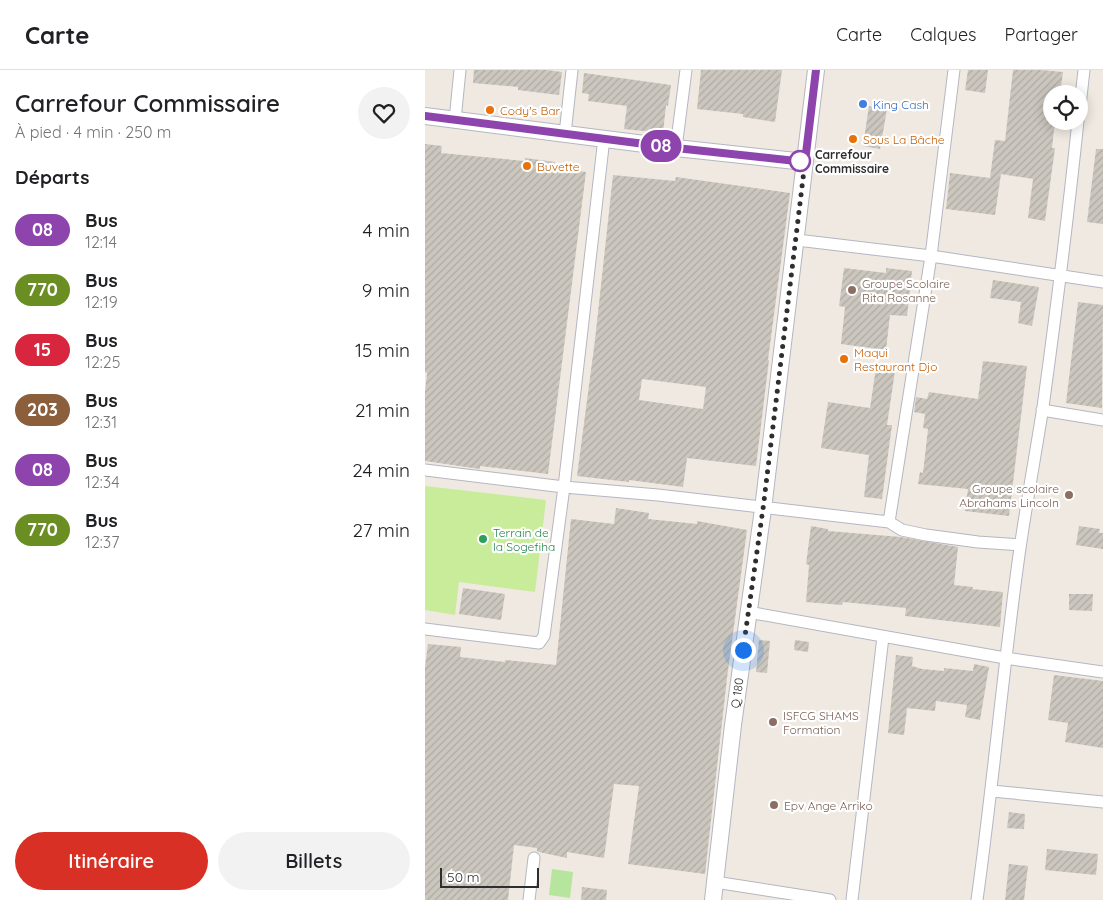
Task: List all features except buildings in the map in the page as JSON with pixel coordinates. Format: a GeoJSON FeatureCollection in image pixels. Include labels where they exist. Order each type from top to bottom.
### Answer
{"type":"FeatureCollection","features":[{"type":"Feature","properties":{"kind":"street"},"geometry":{"type":"LineString","coordinates":[[455,120],[460,70]]}},
{"type":"Feature","properties":{"kind":"street"},"geometry":{"type":"LineString","coordinates":[[565,134],[572,70]]}},
{"type":"Feature","properties":{"kind":"street"},"geometry":{"type":"LineString","coordinates":[[676,148],[686,70]]}},
{"type":"Feature","properties":{"kind":"street","name":"Q 180"},"geometry":{"type":"LineString","coordinates":[[713,900],[748,612],[797,240],[816,70]]}},
{"type":"Feature","properties":{"kind":"street"},"geometry":{"type":"LineString","coordinates":[[889,522],[931,256],[953,70]]}},
{"type":"Feature","properties":{"kind":"street"},"geometry":{"type":"LineString","coordinates":[[1082,85],[1084,70]]}},
{"type":"Feature","properties":{"kind":"street"},"geometry":{"type":"LineString","coordinates":[[425,116],[676,148],[805,162]]}},
{"type":"Feature","properties":{"kind":"street"},"geometry":{"type":"LineString","coordinates":[[977,900],[992,791],[1005,658],[1061,276],[1077,130]]}},
{"type":"Feature","properties":{"kind":"street"},"geometry":{"type":"LineString","coordinates":[[425,629],[539,643],[544,636],[564,487],[604,138]]}},
{"type":"Feature","properties":{"kind":"street"},"geometry":{"type":"LineString","coordinates":[[797,240],[931,256],[1103,282]]}},
{"type":"Feature","properties":{"kind":"street"},"geometry":{"type":"LineString","coordinates":[[1042,410],[1103,420]]}},
{"type":"Feature","properties":{"kind":"street"},"geometry":{"type":"LineString","coordinates":[[425,470],[889,522],[902,530],[926,535],[1020,546]]}},
{"type":"Feature","properties":{"kind":"street"},"geometry":{"type":"LineString","coordinates":[[748,612],[1005,658],[1103,672]]}},
{"type":"Feature","properties":{"kind":"street"},"geometry":{"type":"LineString","coordinates":[[852,900],[883,637]]}},
{"type":"Feature","properties":{"kind":"street"},"geometry":{"type":"LineString","coordinates":[[992,791],[1103,802]]}},
{"type":"Feature","properties":{"kind":"street"},"geometry":{"type":"LineString","coordinates":[[529,900],[534,858]]}},
{"type":"Feature","properties":{"kind":"street"},"geometry":{"type":"LineString","coordinates":[[715,882],[830,900]]}},
{"type":"Feature","properties":{"kind":"green space","name":"Terrain de la Sogefiha"},"geometry":{"type":"Polygon","coordinates":[[[425,486],[546,500],[535,592],[459,582],[455,615],[425,610],[425,486]]]}},
{"type":"Feature","properties":{"kind":"green space"},"geometry":{"type":"Polygon","coordinates":[[[552,869],[573,872],[570,898],[549,895],[552,869]]]}},
{"type":"Feature","properties":{"kind":"bus line","name":"08"},"geometry":{"type":"LineString","coordinates":[[425,116],[676,148],[805,162],[816,70]]}},
{"type":"Feature","properties":{"kind":"place","name":"King Cash"},"geometry":{"type":"Point","coordinates":[863,104]}},
{"type":"Feature","properties":{"kind":"place","name":"Cody's Bar"},"geometry":{"type":"Point","coordinates":[490,110]}},
{"type":"Feature","properties":{"kind":"place","name":"Sous La Bâche"},"geometry":{"type":"Point","coordinates":[853,139]}},
{"type":"Feature","properties":{"kind":"place","name":"Carrefour Commissaire"},"geometry":{"type":"Point","coordinates":[800,161]}},
{"type":"Feature","properties":{"kind":"place","name":"Buvette"},"geometry":{"type":"Point","coordinates":[527,166]}},
{"type":"Feature","properties":{"kind":"place","name":"Groupe Scolaire Rita Rosanne"},"geometry":{"type":"Point","coordinates":[852,290]}},
{"type":"Feature","properties":{"kind":"place","name":"Maqui Restaurant Djo"},"geometry":{"type":"Point","coordinates":[844,359]}},
{"type":"Feature","properties":{"kind":"place","name":"Groupe scolaire Abrahams Lincoln"},"geometry":{"type":"Point","coordinates":[1069,495]}},
{"type":"Feature","properties":{"kind":"place","name":"Terrain de la Sogefiha"},"geometry":{"type":"Point","coordinates":[483,539]}},
{"type":"Feature","properties":{"kind":"place","name":"ISFCG SHAMS Formation"},"geometry":{"type":"Point","coordinates":[773,722]}},
{"type":"Feature","properties":{"kind":"place","name":"Epv Ange Arriko"},"geometry":{"type":"Point","coordinates":[774,805]}},
{"type":"Feature","properties":{"kind":"route"},"geometry":{"type":"LineString","coordinates":[[743,650],[797,240],[805,162],[800,161]]}}]}
